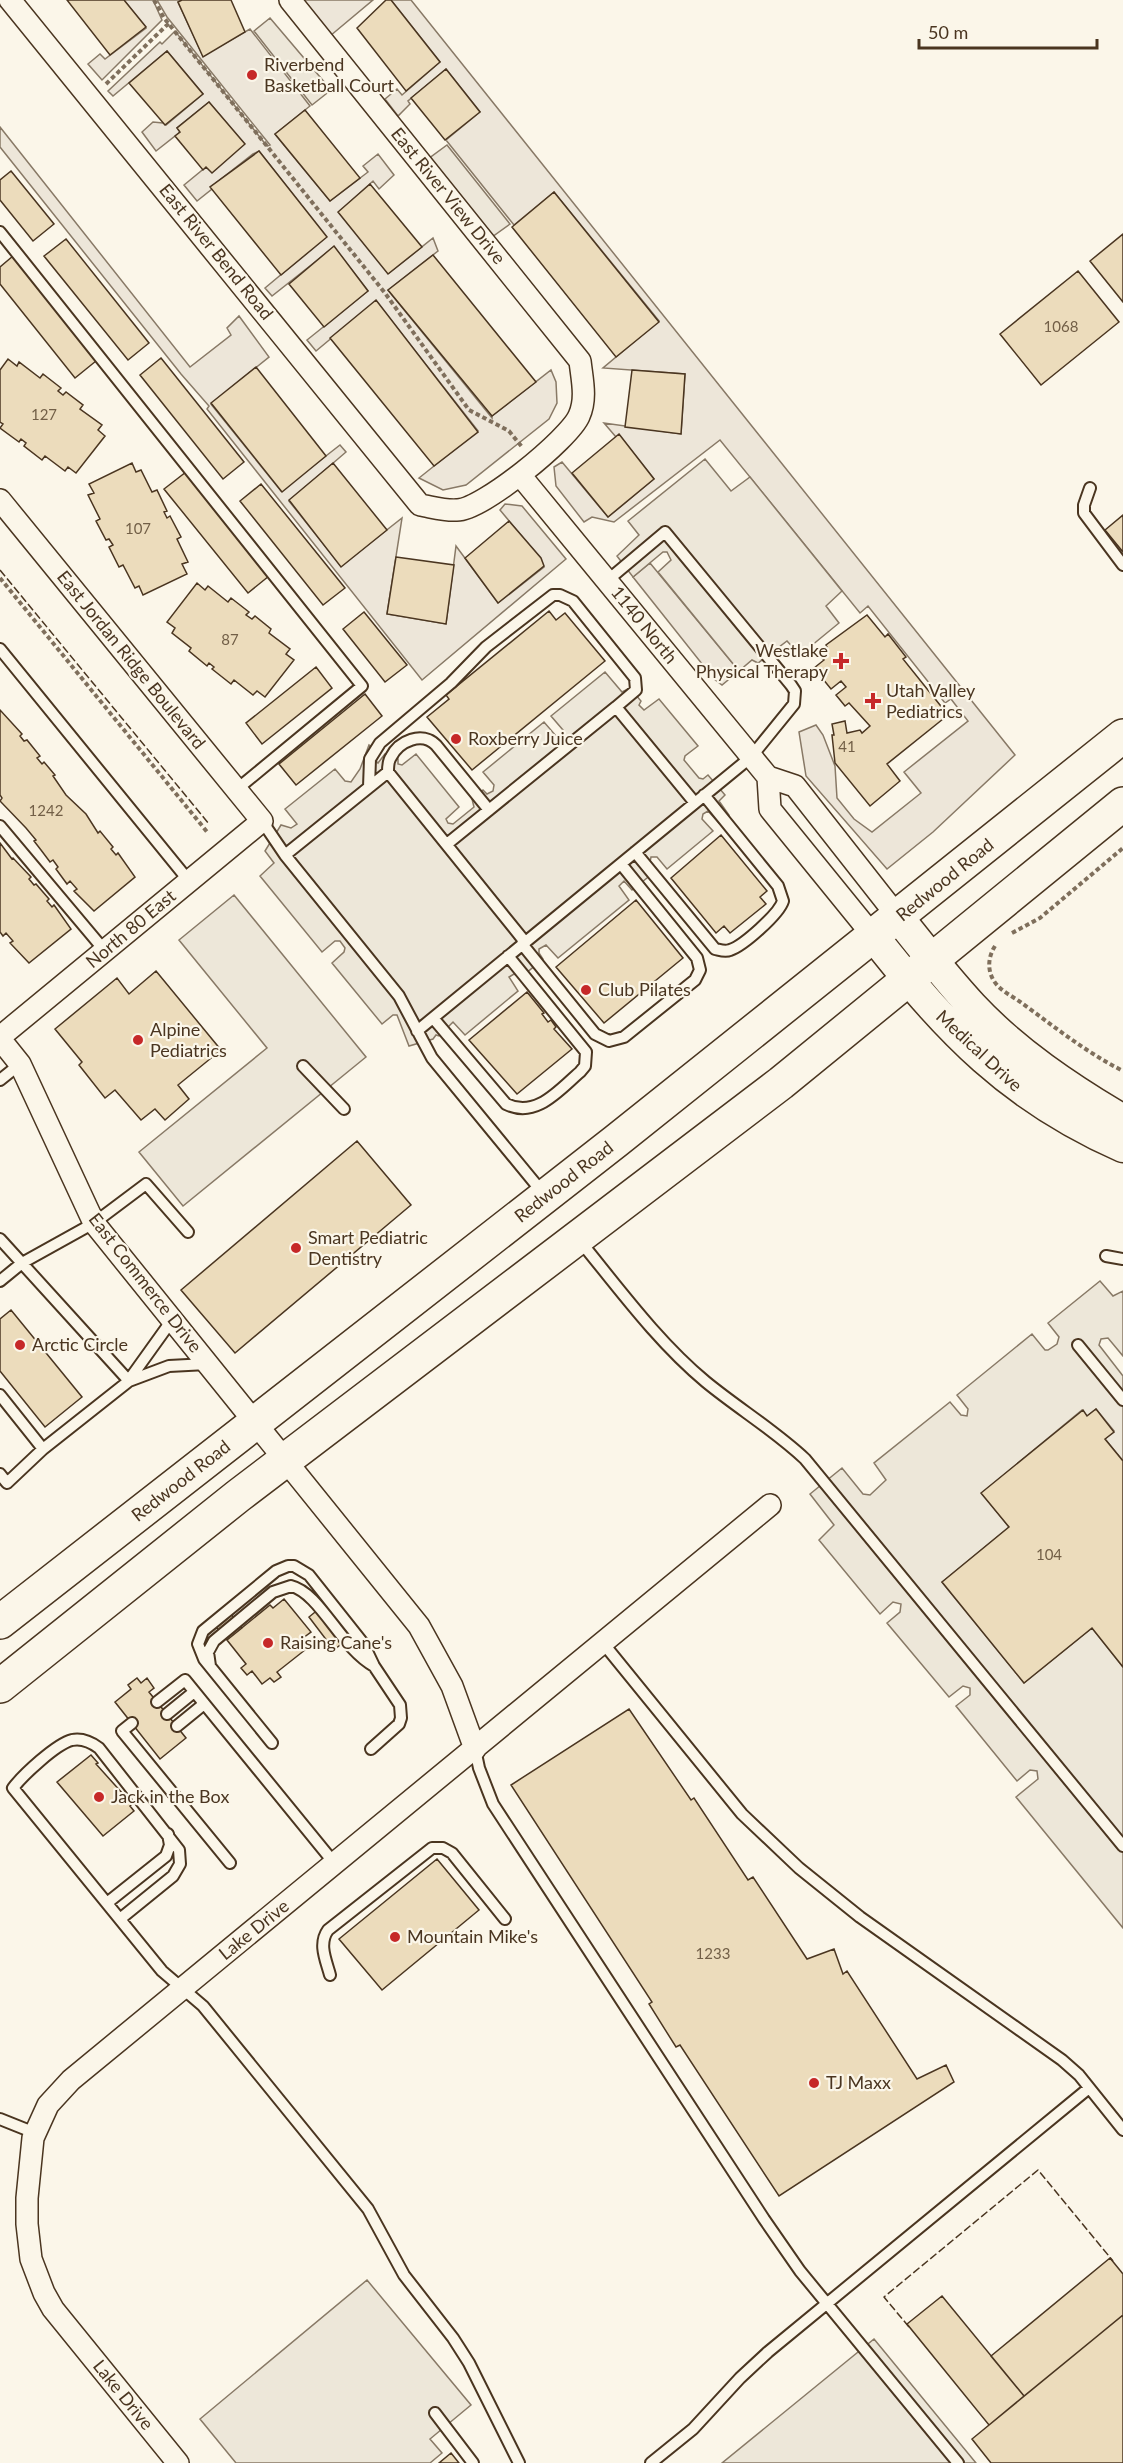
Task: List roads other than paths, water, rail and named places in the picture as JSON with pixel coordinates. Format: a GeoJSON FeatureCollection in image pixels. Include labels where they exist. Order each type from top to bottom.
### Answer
{"type":"FeatureCollection","features":[{"type":"Feature","properties":{"kind":"main road","name":"Redwood Road"},"geometry":{"type":"LineString","coordinates":[[0,1622],[546,1196],[1123,736]]}},
{"type":"Feature","properties":{"kind":"main road"},"geometry":{"type":"LineString","coordinates":[[0,1686],[285,1460],[781,1083],[1123,804]]}},
{"type":"Feature","properties":{"kind":"street","name":"East River Bend Road"},"geometry":{"type":"LineString","coordinates":[[10,0],[420,505],[458,511],[482,502],[520,475]]}},
{"type":"Feature","properties":{"kind":"street","name":"East River View Drive"},"geometry":{"type":"LineString","coordinates":[[290,0],[580,361],[584,401],[578,418],[520,475]]}},
{"type":"Feature","properties":{"kind":"street","name":"1140 North"},"geometry":{"type":"LineString","coordinates":[[520,475],[768,777],[795,786],[886,927],[919,969]]}},
{"type":"Feature","properties":{"kind":"street","name":"East Jordan Ridge Boulevard"},"geometry":{"type":"LineString","coordinates":[[0,500],[262,821]]}},
{"type":"Feature","properties":{"kind":"street","name":"1140 North"},"geometry":{"type":"LineString","coordinates":[[768,777],[770,809],[886,927]]}},
{"type":"Feature","properties":{"kind":"street","name":"North 80 East"},"geometry":{"type":"LineString","coordinates":[[0,1038],[262,821]]}},
{"type":"Feature","properties":{"kind":"street","name":"Medical Drive"},"geometry":{"type":"LineString","coordinates":[[919,969],[973,1007],[1001,1034],[1062,1082],[1123,1120]]}},
{"type":"Feature","properties":{"kind":"street","name":"Medical Drive"},"geometry":{"type":"LineString","coordinates":[[919,969],[971,1048],[1006,1079],[1049,1110],[1123,1148]]}},
{"type":"Feature","properties":{"kind":"street","name":"East Commerce Drive"},"geometry":{"type":"LineString","coordinates":[[0,1038],[20,1064],[94,1223],[255,1423]]}},
{"type":"Feature","properties":{"kind":"street"},"geometry":{"type":"LineString","coordinates":[[255,1423],[419,1626],[452,1686],[475,1749]]}},
{"type":"Feature","properties":{"kind":"street","name":"Lake Drive"},"geometry":{"type":"LineString","coordinates":[[178,2463],[53,2309],[40,2284],[31,2259],[27,2224],[29,2173],[35,2133],[48,2105],[58,2091],[770,1505]]}},
{"type":"Feature","properties":{"kind":"lane"},"geometry":{"type":"LineString","coordinates":[[0,232],[362,686],[236,790]]}},
{"type":"Feature","properties":{"kind":"lane"},"geometry":{"type":"LineString","coordinates":[[1090,488],[1084,505],[1084,513],[1123,565]]}},
{"type":"Feature","properties":{"kind":"lane"},"geometry":{"type":"LineString","coordinates":[[417,1031],[751,757],[794,704],[795,691],[791,685],[665,532],[608,580]]}},
{"type":"Feature","properties":{"kind":"lane"},"geometry":{"type":"LineString","coordinates":[[369,787],[370,759],[380,743],[451,683],[486,647],[552,595],[560,594],[573,601],[635,678],[636,690],[447,844]]}},
{"type":"Feature","properties":{"kind":"lane"},"geometry":{"type":"LineString","coordinates":[[0,649],[189,881]]}},
{"type":"Feature","properties":{"kind":"lane"},"geometry":{"type":"LineString","coordinates":[[616,707],[694,803]]}},
{"type":"Feature","properties":{"kind":"lane"},"geometry":{"type":"LineString","coordinates":[[285,855],[388,772],[390,757],[411,739],[427,739],[435,746],[489,810]]}},
{"type":"Feature","properties":{"kind":"lane"},"geometry":{"type":"LineString","coordinates":[[388,772],[595,1034],[609,1041],[624,1037],[694,980],[700,970],[697,958],[621,864]]}},
{"type":"Feature","properties":{"kind":"lane"},"geometry":{"type":"LineString","coordinates":[[634,852],[715,949],[729,950],[736,947],[780,909],[782,893],[704,795]]}},
{"type":"Feature","properties":{"kind":"lane"},"geometry":{"type":"LineString","coordinates":[[262,821],[285,855],[399,996],[432,1058],[546,1196]]}},
{"type":"Feature","properties":{"kind":"lane"},"geometry":{"type":"LineString","coordinates":[[0,826],[105,951]]}},
{"type":"Feature","properties":{"kind":"lane"},"geometry":{"type":"LineString","coordinates":[[433,1018],[506,1104],[516,1109],[526,1109],[544,1102],[580,1072],[585,1066],[586,1052],[508,956]]}},
{"type":"Feature","properties":{"kind":"lane"},"geometry":{"type":"LineString","coordinates":[[0,1080],[20,1064]]}},
{"type":"Feature","properties":{"kind":"lane"},"geometry":{"type":"LineString","coordinates":[[303,1066],[344,1109]]}},
{"type":"Feature","properties":{"kind":"lane"},"geometry":{"type":"LineString","coordinates":[[0,1281],[22,1263],[94,1223],[146,1184],[188,1232]]}},
{"type":"Feature","properties":{"kind":"lane"},"geometry":{"type":"LineString","coordinates":[[577,1238],[643,1318],[684,1362],[734,1404],[785,1440],[805,1458],[1123,1846]]}},
{"type":"Feature","properties":{"kind":"lane"},"geometry":{"type":"LineString","coordinates":[[0,1239],[129,1381]]}},
{"type":"Feature","properties":{"kind":"lane"},"geometry":{"type":"LineString","coordinates":[[1106,1256],[1123,1259]]}},
{"type":"Feature","properties":{"kind":"lane"},"geometry":{"type":"LineString","coordinates":[[2,1482],[129,1381],[172,1320]]}},
{"type":"Feature","properties":{"kind":"lane"},"geometry":{"type":"LineString","coordinates":[[1078,1345],[1123,1400]]}},
{"type":"Feature","properties":{"kind":"lane"},"geometry":{"type":"LineString","coordinates":[[129,1381],[169,1366],[207,1364]]}},
{"type":"Feature","properties":{"kind":"lane"},"geometry":{"type":"LineString","coordinates":[[0,1395],[43,1449]]}},
{"type":"Feature","properties":{"kind":"lane"},"geometry":{"type":"LineString","coordinates":[[272,1743],[198,1649],[203,1631],[276,1572],[288,1566],[300,1568],[309,1575],[363,1643],[374,1666],[397,1699],[401,1712],[395,1728],[370,1749]]}},
{"type":"Feature","properties":{"kind":"lane"},"geometry":{"type":"LineString","coordinates":[[212,1669],[208,1661],[208,1652],[214,1641],[273,1592],[291,1586],[306,1593],[353,1651],[374,1666]]}},
{"type":"Feature","properties":{"kind":"lane"},"geometry":{"type":"LineString","coordinates":[[603,1642],[742,1814],[777,1848],[860,1917],[1062,2060],[1089,2088],[1123,2130]]}},
{"type":"Feature","properties":{"kind":"lane"},"geometry":{"type":"LineString","coordinates":[[158,1702],[185,1680],[334,1864]]}},
{"type":"Feature","properties":{"kind":"lane"},"geometry":{"type":"LineString","coordinates":[[167,1714],[194,1692]]}},
{"type":"Feature","properties":{"kind":"lane"},"geometry":{"type":"LineString","coordinates":[[177,1726],[204,1704]]}},
{"type":"Feature","properties":{"kind":"lane"},"geometry":{"type":"LineString","coordinates":[[132,1724],[122,1731],[230,1863]]}},
{"type":"Feature","properties":{"kind":"lane"},"geometry":{"type":"LineString","coordinates":[[132,1743],[141,1735]]}},
{"type":"Feature","properties":{"kind":"lane"},"geometry":{"type":"LineString","coordinates":[[120,1919],[177,1871],[180,1864],[179,1850],[99,1748],[87,1741],[72,1740],[65,1743],[13,1788],[162,1971],[203,2006],[375,2220],[404,2275],[453,2338],[469,2363],[519,2463]]}},
{"type":"Feature","properties":{"kind":"lane"},"geometry":{"type":"LineString","coordinates":[[141,1755],[151,1747]]}},
{"type":"Feature","properties":{"kind":"lane"},"geometry":{"type":"LineString","coordinates":[[475,1749],[485,1786],[504,1821],[764,2219],[800,2271],[958,2463]]}},
{"type":"Feature","properties":{"kind":"lane"},"geometry":{"type":"LineString","coordinates":[[107,1904],[166,1856],[170,1845],[168,1834]]}},
{"type":"Feature","properties":{"kind":"lane"},"geometry":{"type":"LineString","coordinates":[[330,1974],[323,1947],[328,1930],[432,1848],[443,1848],[452,1853],[505,1919]]}},
{"type":"Feature","properties":{"kind":"lane"},"geometry":{"type":"LineString","coordinates":[[651,2463],[693,2429],[753,2364],[1089,2088]]}},
{"type":"Feature","properties":{"kind":"lane"},"geometry":{"type":"LineString","coordinates":[[0,2119],[35,2133]]}},
{"type":"Feature","properties":{"kind":"lane"},"geometry":{"type":"LineString","coordinates":[[435,2413],[473,2463]]}},
{"type":"Feature","properties":{"kind":"place","name":"Riverbend Basketball Court"},"geometry":{"type":"Point","coordinates":[252,75]}},
{"type":"Feature","properties":{"kind":"place","name":"Westlake Physical Therapy"},"geometry":{"type":"Point","coordinates":[841,661]}},
{"type":"Feature","properties":{"kind":"place","name":"Utah Valley Pediatrics"},"geometry":{"type":"Point","coordinates":[873,701]}},
{"type":"Feature","properties":{"kind":"place","name":"Roxberry Juice"},"geometry":{"type":"Point","coordinates":[456,739]}},
{"type":"Feature","properties":{"kind":"place","name":"Club Pilates"},"geometry":{"type":"Point","coordinates":[586,990]}},
{"type":"Feature","properties":{"kind":"place","name":"Alpine Pediatrics"},"geometry":{"type":"Point","coordinates":[138,1040]}},
{"type":"Feature","properties":{"kind":"place","name":"Smart Pediatric Dentistry"},"geometry":{"type":"Point","coordinates":[296,1248]}},
{"type":"Feature","properties":{"kind":"place","name":"Arctic Circle"},"geometry":{"type":"Point","coordinates":[20,1345]}},
{"type":"Feature","properties":{"kind":"place","name":"Raising Cane's"},"geometry":{"type":"Point","coordinates":[268,1643]}},
{"type":"Feature","properties":{"kind":"place","name":"Jack in the Box"},"geometry":{"type":"Point","coordinates":[99,1797]}},
{"type":"Feature","properties":{"kind":"place","name":"Mountain Mike's"},"geometry":{"type":"Point","coordinates":[395,1937]}},
{"type":"Feature","properties":{"kind":"place","name":"TJ Maxx"},"geometry":{"type":"Point","coordinates":[814,2083]}}]}
